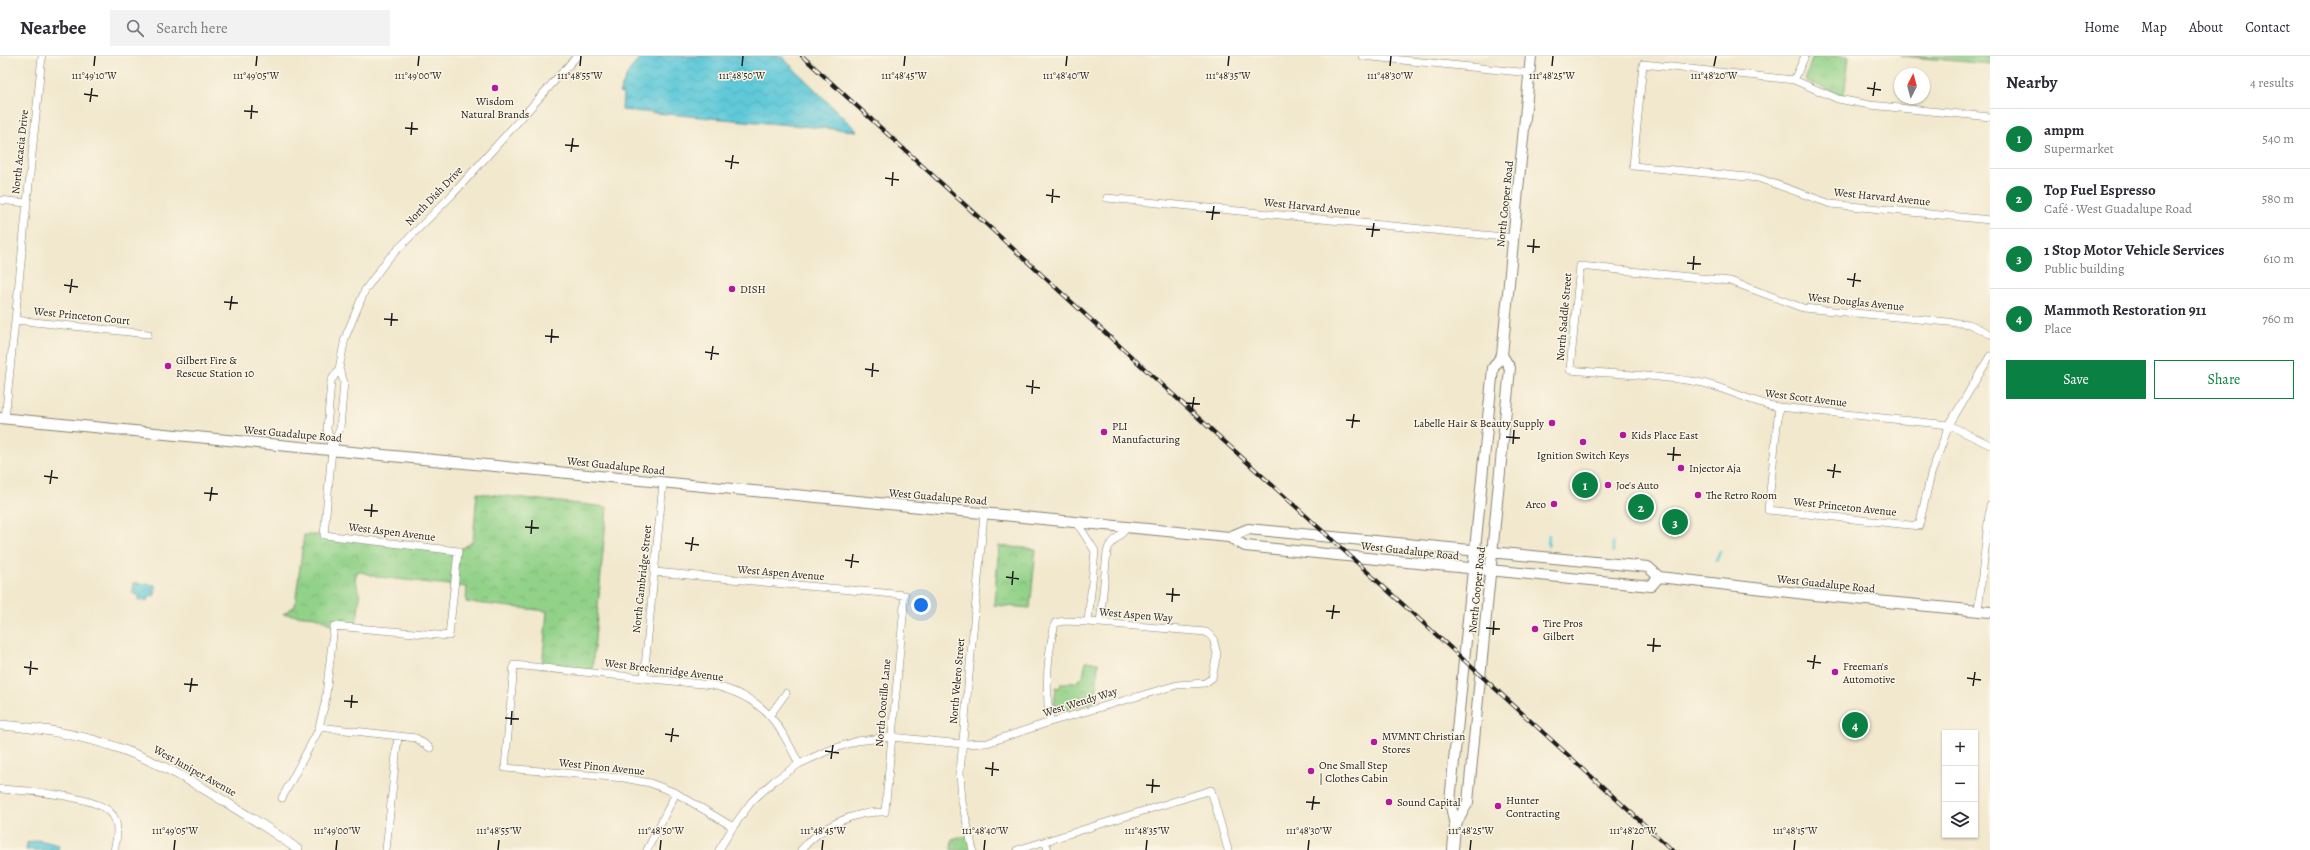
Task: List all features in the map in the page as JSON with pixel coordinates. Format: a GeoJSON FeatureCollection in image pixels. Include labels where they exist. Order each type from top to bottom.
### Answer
{"type":"FeatureCollection","features":[{"type":"Feature","properties":{"kind":"main road","name":"North Cooper Road"},"geometry":{"type":"LineString","coordinates":[[1453,850],[1455,826],[1450,801],[1473,569],[1493,368],[1502,355],[1532,56]]}},
{"type":"Feature","properties":{"kind":"main road","name":"North Cooper Road"},"geometry":{"type":"LineString","coordinates":[[1455,826],[1468,802],[1494,552],[1510,368],[1502,355]]}},
{"type":"Feature","properties":{"kind":"main road","name":"West Guadalupe Road"},"geometry":{"type":"LineString","coordinates":[[3,418],[1229,537],[1245,546],[1492,571],[1651,586],[1659,577]]}},
{"type":"Feature","properties":{"kind":"main road","name":"West Guadalupe Road"},"geometry":{"type":"LineString","coordinates":[[1229,537],[1248,529],[1648,567],[1659,577],[1815,595],[1990,612]]}},
{"type":"Feature","properties":{"kind":"street","name":"North Acacia Drive"},"geometry":{"type":"LineString","coordinates":[[3,418],[15,320],[42,56]]}},
{"type":"Feature","properties":{"kind":"street","name":"North Dish Drive"},"geometry":{"type":"LineString","coordinates":[[332,450],[327,428],[331,381],[339,369],[345,338],[357,306],[365,290],[387,260],[452,195],[576,56]]}},
{"type":"Feature","properties":{"kind":"street"},"geometry":{"type":"LineString","coordinates":[[1362,56],[1530,73]]}},
{"type":"Feature","properties":{"kind":"street"},"geometry":{"type":"LineString","coordinates":[[1806,56],[1794,80],[1838,99],[1870,105],[1990,117]]}},
{"type":"Feature","properties":{"kind":"street","name":"West Harvard Avenue"},"geometry":{"type":"LineString","coordinates":[[1794,80],[1643,64],[1632,166],[1758,178],[1831,204],[1990,220]]}},
{"type":"Feature","properties":{"kind":"street","name":"West Harvard Avenue"},"geometry":{"type":"LineString","coordinates":[[1107,198],[1514,238]]}},
{"type":"Feature","properties":{"kind":"street"},"geometry":{"type":"LineString","coordinates":[[0,200],[26,203]]}},
{"type":"Feature","properties":{"kind":"street","name":"West Douglas Avenue"},"geometry":{"type":"LineString","coordinates":[[1580,266],[1730,281],[1803,308],[1968,324],[1990,334]]}},
{"type":"Feature","properties":{"kind":"street","name":"North Saddle Street"},"geometry":{"type":"LineString","coordinates":[[1570,370],[1580,266]]}},
{"type":"Feature","properties":{"kind":"street","name":"West Princeton Court"},"geometry":{"type":"LineString","coordinates":[[15,320],[148,334]]}},
{"type":"Feature","properties":{"kind":"street"},"geometry":{"type":"LineString","coordinates":[[1949,425],[1990,356]]}},
{"type":"Feature","properties":{"kind":"street","name":"North Dish Drive"},"geometry":{"type":"LineString","coordinates":[[332,450],[340,428],[344,382],[339,369]]}},
{"type":"Feature","properties":{"kind":"street","name":"West Scott Avenue"},"geometry":{"type":"LineString","coordinates":[[1570,370],[1697,382],[1720,387],[1762,405],[1949,425],[1990,445]]}},
{"type":"Feature","properties":{"kind":"street","name":"West Princeton Avenue"},"geometry":{"type":"LineString","coordinates":[[1778,407],[1768,510],[1919,526],[1931,474],[1949,425]]}},
{"type":"Feature","properties":{"kind":"street","name":"West Aspen Avenue"},"geometry":{"type":"LineString","coordinates":[[319,727],[324,703],[334,626],[449,636],[458,551],[324,535],[332,450]]}},
{"type":"Feature","properties":{"kind":"street","name":"North Cambridge Street"},"geometry":{"type":"LineString","coordinates":[[644,678],[663,483]]}},
{"type":"Feature","properties":{"kind":"street"},"geometry":{"type":"LineString","coordinates":[[1978,611],[1990,505]]}},
{"type":"Feature","properties":{"kind":"street","name":"North Velero Street"},"geometry":{"type":"LineString","coordinates":[[973,850],[962,802],[960,772],[984,514]]}},
{"type":"Feature","properties":{"kind":"street"},"geometry":{"type":"LineString","coordinates":[[1077,523],[1095,551],[1088,622]]}},
{"type":"Feature","properties":{"kind":"street"},"geometry":{"type":"LineString","coordinates":[[1100,624],[1107,552],[1109,546],[1127,528]]}},
{"type":"Feature","properties":{"kind":"street","name":"West Aspen Avenue"},"geometry":{"type":"LineString","coordinates":[[655,572],[905,595]]}},
{"type":"Feature","properties":{"kind":"street","name":"North Ocotillo Lane"},"geometry":{"type":"LineString","coordinates":[[801,850],[826,829],[847,818],[867,812],[885,812],[905,595]]}},
{"type":"Feature","properties":{"kind":"street","name":"West Aspen Way"},"geometry":{"type":"LineString","coordinates":[[1050,722],[1045,693],[1051,640],[1055,623],[1064,621],[1088,622],[1206,632],[1213,638],[1217,654],[1212,678],[1205,682]]}},
{"type":"Feature","properties":{"kind":"street","name":"West Breckenridge Avenue"},"geometry":{"type":"LineString","coordinates":[[505,768],[514,665],[712,685],[732,690],[752,699],[770,715],[788,741],[799,764]]}},
{"type":"Feature","properties":{"kind":"street","name":"West Wendy Way"},"geometry":{"type":"LineString","coordinates":[[719,850],[733,827],[752,801],[774,781],[799,764],[827,751],[857,741],[891,737],[962,744],[987,743],[1050,722],[1178,684],[1205,682]]}},
{"type":"Feature","properties":{"kind":"street"},"geometry":{"type":"LineString","coordinates":[[770,715],[786,693]]}},
{"type":"Feature","properties":{"kind":"street","name":"West Juniper Avenue"},"geometry":{"type":"LineString","coordinates":[[0,725],[71,734],[108,743],[142,755],[201,786],[298,850]]}},
{"type":"Feature","properties":{"kind":"street"},"geometry":{"type":"LineString","coordinates":[[282,798],[310,748],[319,727],[416,738],[430,748]]}},
{"type":"Feature","properties":{"kind":"street"},"geometry":{"type":"LineString","coordinates":[[386,850],[398,736]]}},
{"type":"Feature","properties":{"kind":"street","name":"West Pinon Avenue"},"geometry":{"type":"LineString","coordinates":[[505,768],[624,778],[650,783],[676,793],[733,827]]}},
{"type":"Feature","properties":{"kind":"street"},"geometry":{"type":"LineString","coordinates":[[0,789],[47,793],[94,803],[110,812],[116,820],[117,836],[114,850]]}},
{"type":"Feature","properties":{"kind":"street"},"geometry":{"type":"LineString","coordinates":[[1017,850],[1211,790],[1228,850]]}},
{"type":"Feature","properties":{"kind":"street"},"geometry":{"type":"LineString","coordinates":[[647,850],[676,793]]}},
{"type":"Feature","properties":{"kind":"street"},"geometry":{"type":"LineString","coordinates":[[1045,841],[1048,850]]}},
{"type":"Feature","properties":{"kind":"green space"},"geometry":{"type":"Polygon","coordinates":[[[1813,56],[1849,56],[1844,96],[1805,80],[1813,56]]]}},
{"type":"Feature","properties":{"kind":"green space"},"geometry":{"type":"Polygon","coordinates":[[[1901,56],[1990,56],[1990,64],[1901,56]]]}},
{"type":"Feature","properties":{"kind":"green space"},"geometry":{"type":"Polygon","coordinates":[[[477,493],[607,507],[592,672],[542,668],[547,611],[466,602],[467,587],[378,577],[358,571],[355,578],[360,597],[356,628],[334,626],[316,617],[283,614],[295,606],[304,535],[324,535],[458,551],[473,541],[477,493]]]}},
{"type":"Feature","properties":{"kind":"green space"},"geometry":{"type":"Polygon","coordinates":[[[999,546],[1036,549],[1030,608],[994,605],[999,546]]]}},
{"type":"Feature","properties":{"kind":"green space"},"geometry":{"type":"Polygon","coordinates":[[[1086,661],[1098,663],[1096,701],[1062,711],[1054,705],[1056,687],[1060,688],[1061,683],[1075,683],[1083,677],[1086,661]]]}},
{"type":"Feature","properties":{"kind":"green space"},"geometry":{"type":"Polygon","coordinates":[[[969,835],[973,850],[951,850],[952,840],[969,835]]]}},
{"type":"Feature","properties":{"kind":"water"},"geometry":{"type":"Polygon","coordinates":[[[642,56],[781,56],[857,131],[622,110],[623,94],[619,93],[629,71],[642,56]]]}},
{"type":"Feature","properties":{"kind":"water"},"geometry":{"type":"Polygon","coordinates":[[[134,583],[155,585],[155,595],[149,597],[147,601],[139,600],[138,595],[132,593],[134,583]]]}},
{"type":"Feature","properties":{"kind":"water"},"geometry":{"type":"Polygon","coordinates":[[[38,840],[59,845],[58,850],[26,850],[27,843],[38,840]]]}},
{"type":"Feature","properties":{"kind":"waterway"},"geometry":{"type":"LineString","coordinates":[[1548,546],[1549,535]]}},
{"type":"Feature","properties":{"kind":"waterway"},"geometry":{"type":"LineString","coordinates":[[1613,543],[1613,552]]}},
{"type":"Feature","properties":{"kind":"waterway"},"geometry":{"type":"LineString","coordinates":[[1716,561],[1720,552]]}},
{"type":"Feature","properties":{"kind":"railway"},"geometry":{"type":"LineString","coordinates":[[802,56],[1672,850]]}},
{"type":"Feature","properties":{"kind":"place","name":"Wisdom Natural Brands"},"geometry":{"type":"Point","coordinates":[495,88]}},
{"type":"Feature","properties":{"kind":"place","name":"DISH"},"geometry":{"type":"Point","coordinates":[732,289]}},
{"type":"Feature","properties":{"kind":"place","name":"Gilbert Fire & Rescue Station 10"},"geometry":{"type":"Point","coordinates":[168,366]}},
{"type":"Feature","properties":{"kind":"place","name":"Labelle Hair & Beauty Supply"},"geometry":{"type":"Point","coordinates":[1552,423]}},
{"type":"Feature","properties":{"kind":"place","name":"PLI Manufacturing"},"geometry":{"type":"Point","coordinates":[1104,432]}},
{"type":"Feature","properties":{"kind":"place","name":"Kids Place East"},"geometry":{"type":"Point","coordinates":[1623,435]}},
{"type":"Feature","properties":{"kind":"place","name":"Ignition Switch Keys"},"geometry":{"type":"Point","coordinates":[1583,442]}},
{"type":"Feature","properties":{"kind":"place","name":"Injector Aja"},"geometry":{"type":"Point","coordinates":[1681,468]}},
{"type":"Feature","properties":{"kind":"place","name":"ampm"},"geometry":{"type":"Point","coordinates":[1585,485]}},
{"type":"Feature","properties":{"kind":"place","name":"Joe's Auto"},"geometry":{"type":"Point","coordinates":[1608,485]}},
{"type":"Feature","properties":{"kind":"place","name":"The Retro Room"},"geometry":{"type":"Point","coordinates":[1698,495]}},
{"type":"Feature","properties":{"kind":"place","name":"Arco"},"geometry":{"type":"Point","coordinates":[1554,504]}},
{"type":"Feature","properties":{"kind":"place","name":"Top Fuel Espresso"},"geometry":{"type":"Point","coordinates":[1641,507]}},
{"type":"Feature","properties":{"kind":"place","name":"1 Stop Motor Vehicle Services"},"geometry":{"type":"Point","coordinates":[1675,522]}},
{"type":"Feature","properties":{"kind":"place","name":"Tire Pros Gilbert"},"geometry":{"type":"Point","coordinates":[1535,629]}},
{"type":"Feature","properties":{"kind":"place","name":"Freeman's Automotive"},"geometry":{"type":"Point","coordinates":[1835,672]}},
{"type":"Feature","properties":{"kind":"place","name":"Mammoth Restoration 911"},"geometry":{"type":"Point","coordinates":[1855,725]}},
{"type":"Feature","properties":{"kind":"place","name":"MVMNT Christian Stores"},"geometry":{"type":"Point","coordinates":[1374,742]}},
{"type":"Feature","properties":{"kind":"place","name":"One Small Step | Clothes Cabin"},"geometry":{"type":"Point","coordinates":[1311,771]}},
{"type":"Feature","properties":{"kind":"place","name":"Sound Capital"},"geometry":{"type":"Point","coordinates":[1389,802]}},
{"type":"Feature","properties":{"kind":"place","name":"Hunter Contracting"},"geometry":{"type":"Point","coordinates":[1498,806]}}]}
